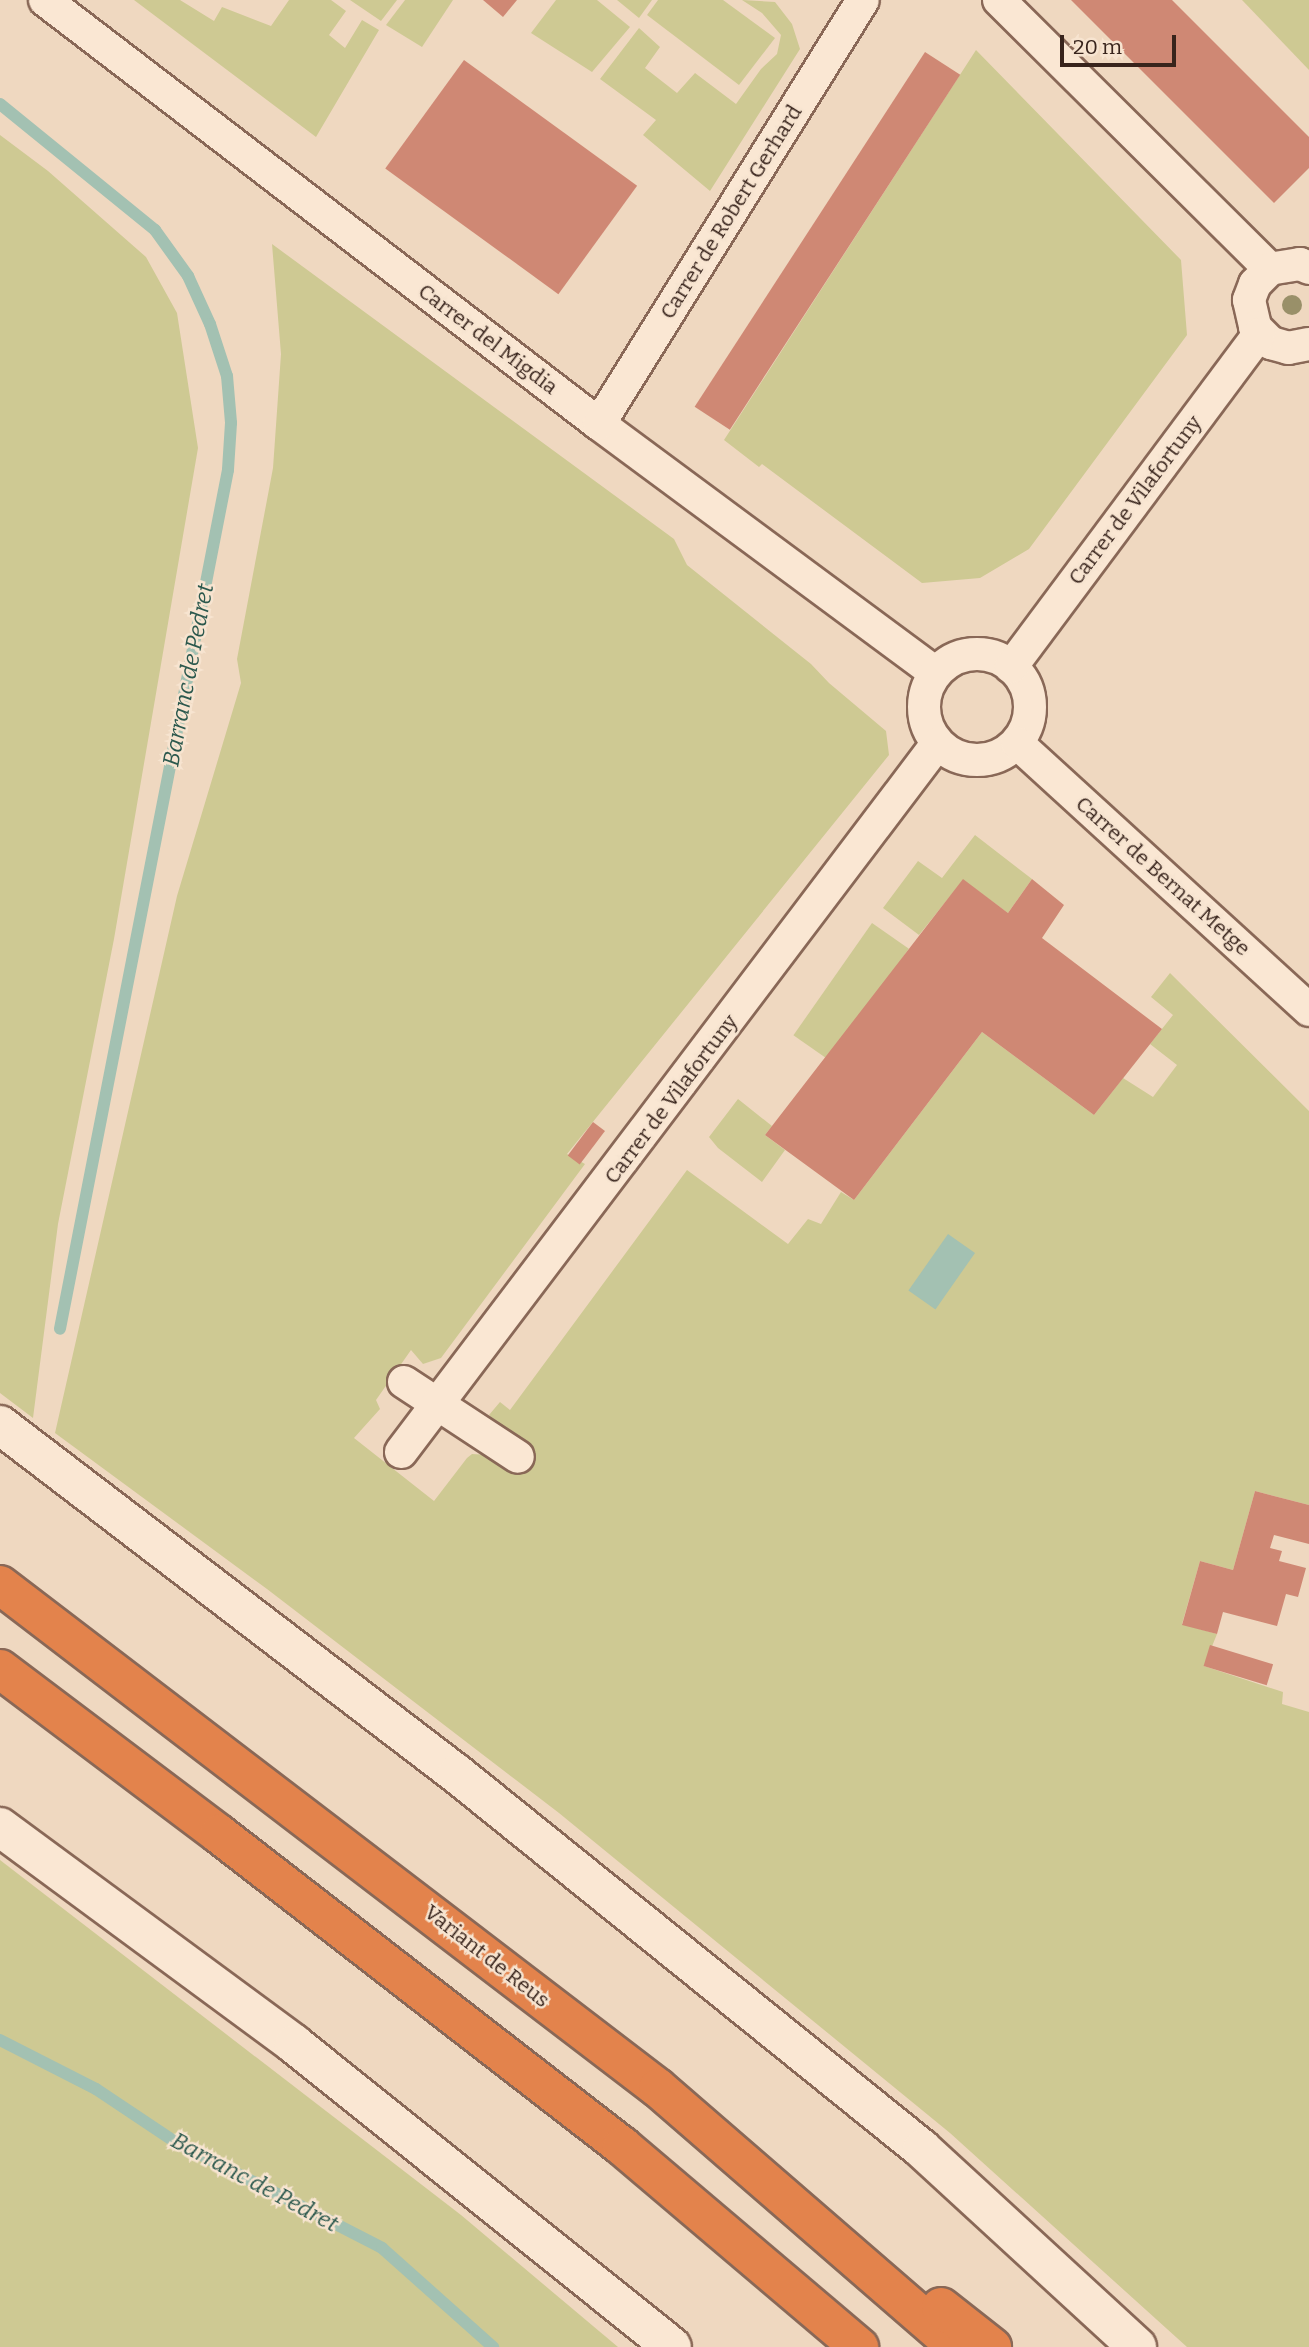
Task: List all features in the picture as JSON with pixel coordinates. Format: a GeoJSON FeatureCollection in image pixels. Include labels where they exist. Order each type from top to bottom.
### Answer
{"type":"FeatureCollection","features":[{"type":"Feature","properties":{"kind":"highway","name":"Variant de Reus"},"geometry":{"type":"LineString","coordinates":[[0,1585],[658,2088],[957,2347]]}},
{"type":"Feature","properties":{"kind":"highway"},"geometry":{"type":"LineString","coordinates":[[0,1669],[219,1834],[622,2146],[859,2347]]}},
{"type":"Feature","properties":{"kind":"highway"},"geometry":{"type":"LineString","coordinates":[[658,2088],[992,2347]]}},
{"type":"Feature","properties":{"kind":"street"},"geometry":{"type":"LineString","coordinates":[[999,0],[1269,269]]}},
{"type":"Feature","properties":{"kind":"street","name":"Carrer del Migdia"},"geometry":{"type":"LineString","coordinates":[[48,1],[599,424],[935,673]]}},
{"type":"Feature","properties":{"kind":"street","name":"Carrer de Robert Gerhard"},"geometry":{"type":"LineString","coordinates":[[599,424],[849,5]]}},
{"type":"Feature","properties":{"kind":"street"},"geometry":{"type":"LineString","coordinates":[[1309,268],[1300,264],[1269,269],[1255,284],[1249,300],[1250,316],[1259,334],[1271,343],[1288,348],[1309,344]]}},
{"type":"Feature","properties":{"kind":"street","name":"Carrer de Vilafortuny"},"geometry":{"type":"LineString","coordinates":[[1012,667],[1259,334]]}},
{"type":"Feature","properties":{"kind":"street"},"geometry":{"type":"LineString","coordinates":[[981,654],[997,658],[1012,667],[1023,680],[1029,695],[1030,711],[1026,728],[1017,743],[1004,754],[987,760],[968,761],[952,755],[937,744],[924,717],[923,701],[935,673],[948,662],[964,655],[981,654]]}},
{"type":"Feature","properties":{"kind":"street","name":"Carrer de Bernat Metge"},"geometry":{"type":"LineString","coordinates":[[1017,743],[1309,1010]]}},
{"type":"Feature","properties":{"kind":"street","name":"Carrer de Vilafortuny"},"geometry":{"type":"LineString","coordinates":[[401,1452],[937,744]]}},
{"type":"Feature","properties":{"kind":"street"},"geometry":{"type":"LineString","coordinates":[[404,1382],[517,1457]]}},
{"type":"Feature","properties":{"kind":"street"},"geometry":{"type":"LineString","coordinates":[[0,1425],[457,1774],[922,2149],[1137,2347]]}},
{"type":"Feature","properties":{"kind":"street"},"geometry":{"type":"LineString","coordinates":[[0,1827],[294,2044],[672,2347]]}},
{"type":"Feature","properties":{"kind":"shaded area"},"geometry":{"type":"Polygon","coordinates":[[[134,0],[180,0],[214,21],[222,7],[271,26],[289,0],[331,0],[346,11],[329,35],[345,48],[362,20],[379,30],[316,137],[134,0]]]}},
{"type":"Feature","properties":{"kind":"shaded area"},"geometry":{"type":"Polygon","coordinates":[[[350,0],[397,0],[381,21],[350,0]]]}},
{"type":"Feature","properties":{"kind":"shaded area"},"geometry":{"type":"Polygon","coordinates":[[[405,0],[453,0],[422,47],[386,25],[405,0]]]}},
{"type":"Feature","properties":{"kind":"shaded area"},"geometry":{"type":"Polygon","coordinates":[[[556,0],[597,0],[630,27],[592,72],[531,33],[556,0]]]}},
{"type":"Feature","properties":{"kind":"shaded area"},"geometry":{"type":"Polygon","coordinates":[[[617,0],[652,0],[639,18],[617,0]]]}},
{"type":"Feature","properties":{"kind":"shaded area"},"geometry":{"type":"Polygon","coordinates":[[[658,0],[723,0],[775,38],[739,85],[647,15],[658,0]]]}},
{"type":"Feature","properties":{"kind":"shaded area"},"geometry":{"type":"Polygon","coordinates":[[[742,0],[775,2],[792,24],[800,49],[710,191],[643,135],[656,120],[600,79],[639,28],[660,47],[645,68],[677,93],[695,73],[736,104],[761,69],[777,54],[781,35],[762,13],[742,0]]]}},
{"type":"Feature","properties":{"kind":"shaded area"},"geometry":{"type":"Polygon","coordinates":[[[1242,0],[1309,0],[1309,70],[1242,0]]]}},
{"type":"Feature","properties":{"kind":"shaded area"},"geometry":{"type":"Polygon","coordinates":[[[976,50],[1181,260],[1187,335],[1029,549],[980,578],[922,583],[762,464],[759,467],[724,440],[976,50]]]}},
{"type":"Feature","properties":{"kind":"shaded area"},"geometry":{"type":"Polygon","coordinates":[[[0,135],[48,171],[146,257],[177,313],[198,448],[114,939],[58,1224],[33,1418],[0,1393],[0,135]]]}},
{"type":"Feature","properties":{"kind":"shaded area"},"geometry":{"type":"Polygon","coordinates":[[[272,244],[674,539],[687,565],[811,664],[829,683],[886,731],[889,755],[567,1154],[585,1164],[441,1358],[423,1364],[411,1350],[376,1400],[380,1409],[354,1438],[434,1501],[467,1458],[472,1454],[489,1455],[501,1428],[489,1415],[500,1402],[510,1410],[687,1170],[788,1244],[808,1219],[821,1224],[841,1192],[854,1200],[982,1032],[1094,1115],[1123,1078],[1153,1097],[1177,1065],[1150,1044],[1173,1015],[1151,997],[1170,973],[1309,1111],[1309,1505],[1255,1491],[1233,1570],[1200,1561],[1182,1624],[1217,1634],[1204,1666],[1283,1692],[1282,1704],[1309,1712],[1309,2347],[1187,2347],[950,2133],[559,1813],[267,1589],[55,1433],[177,896],[241,683],[237,659],[273,468],[281,354],[272,244]]]}},
{"type":"Feature","properties":{"kind":"shaded area"},"geometry":{"type":"Polygon","coordinates":[[[975,835],[1032,879],[1008,913],[963,880],[919,935],[883,908],[918,861],[942,878],[975,835]]]}},
{"type":"Feature","properties":{"kind":"shaded area"},"geometry":{"type":"Polygon","coordinates":[[[872,923],[909,949],[830,1061],[793,1035],[872,923]]]}},
{"type":"Feature","properties":{"kind":"shaded area"},"geometry":{"type":"Polygon","coordinates":[[[738,1099],[772,1126],[765,1135],[785,1150],[762,1182],[718,1148],[709,1137],[738,1099]]]}},
{"type":"Feature","properties":{"kind":"shaded area"},"geometry":{"type":"Polygon","coordinates":[[[948,1234],[975,1253],[935,1309],[908,1291],[948,1234]]]}},
{"type":"Feature","properties":{"kind":"shaded area"},"geometry":{"type":"Polygon","coordinates":[[[0,1860],[461,2215],[618,2347],[0,2347],[0,1860]]]}},
{"type":"Feature","properties":{"kind":"building"},"geometry":{"type":"Polygon","coordinates":[[[483,0],[517,0],[503,17],[483,0]]]}},
{"type":"Feature","properties":{"kind":"building"},"geometry":{"type":"Polygon","coordinates":[[[1071,0],[1172,0],[1309,137],[1309,168],[1274,203],[1071,0]]]}},
{"type":"Feature","properties":{"kind":"building"},"geometry":{"type":"Polygon","coordinates":[[[925,52],[960,75],[730,430],[695,407],[925,52]]]}},
{"type":"Feature","properties":{"kind":"building"},"geometry":{"type":"Polygon","coordinates":[[[464,60],[637,186],[558,294],[385,168],[464,60]]]}},
{"type":"Feature","properties":{"kind":"building"},"geometry":{"type":"Polygon","coordinates":[[[963,879],[1008,913],[1032,879],[1064,905],[1042,938],[1162,1029],[1094,1115],[982,1032],[854,1200],[765,1135],[963,879]]]}},
{"type":"Feature","properties":{"kind":"building"},"geometry":{"type":"Polygon","coordinates":[[[593,1122],[605,1131],[580,1165],[568,1156],[593,1122]]]}},
{"type":"Feature","properties":{"kind":"building"},"geometry":{"type":"Polygon","coordinates":[[[1255,1491],[1309,1505],[1309,1544],[1274,1535],[1270,1548],[1282,1551],[1279,1561],[1306,1568],[1298,1597],[1286,1594],[1277,1626],[1223,1612],[1217,1634],[1182,1625],[1200,1561],[1233,1570],[1255,1491]]]}},
{"type":"Feature","properties":{"kind":"building"},"geometry":{"type":"Polygon","coordinates":[[[1210,1645],[1273,1664],[1267,1685],[1204,1666],[1210,1645]]]}},
{"type":"Feature","properties":{"kind":"waterway","name":"Barranc de Pedret"},"geometry":{"type":"LineString","coordinates":[[0,104],[155,230],[188,276],[210,324],[227,376],[231,423],[228,470],[60,1329]]}},
{"type":"Feature","properties":{"kind":"waterway","name":"Barranc de Pedret"},"geometry":{"type":"LineString","coordinates":[[0,2040],[96,2089],[174,2141],[382,2248],[493,2347]]}}]}
